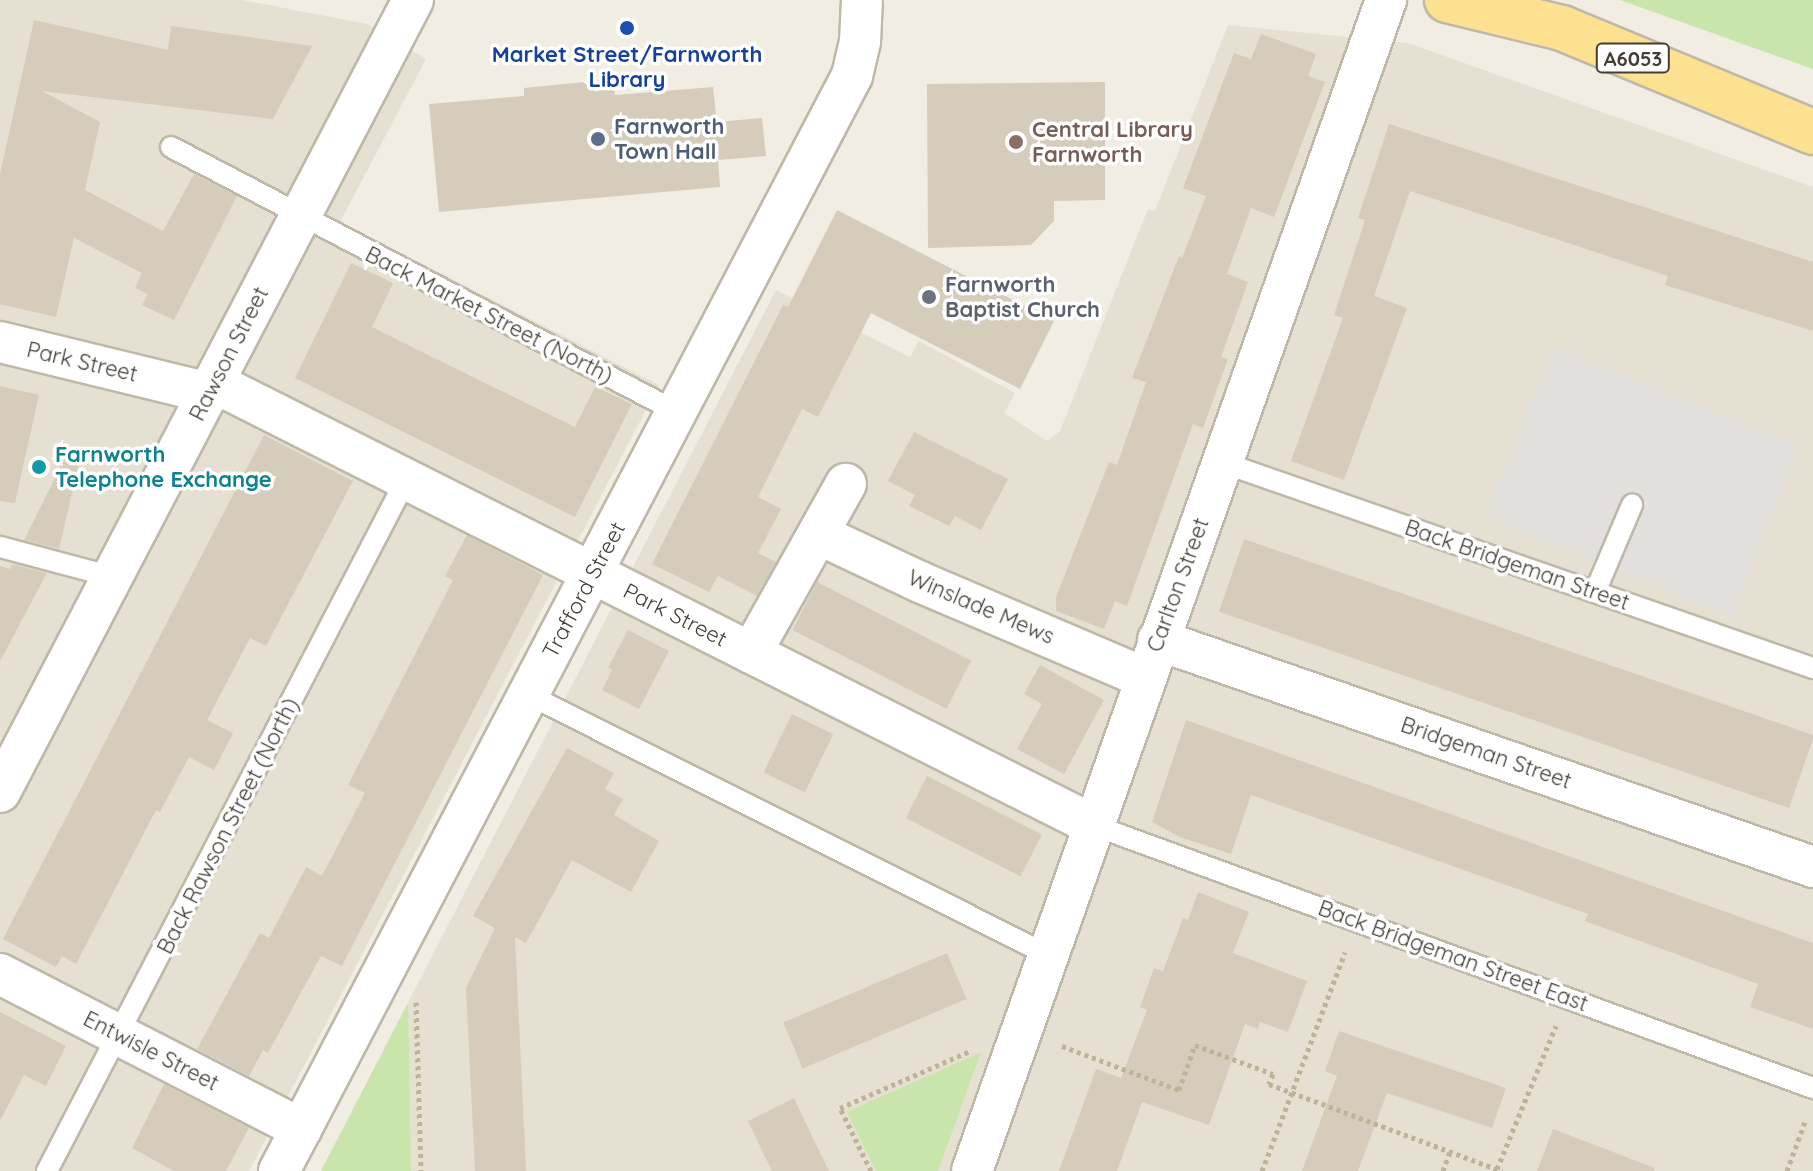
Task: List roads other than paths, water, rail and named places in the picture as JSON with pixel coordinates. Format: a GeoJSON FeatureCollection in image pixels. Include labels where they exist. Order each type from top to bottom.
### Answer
{"type":"FeatureCollection","features":[{"type":"Feature","properties":{"kind":"main road","name":"A6053"},"geometry":{"type":"LineString","coordinates":[[1447,0],[1562,28],[1813,132]]}},
{"type":"Feature","properties":{"kind":"street","name":"Rawson Street"},"geometry":{"type":"LineString","coordinates":[[0,792],[413,0]]}},
{"type":"Feature","properties":{"kind":"street","name":"Trafford Street"},"geometry":{"type":"LineString","coordinates":[[279,1171],[852,76],[860,42],[862,0]]}},
{"type":"Feature","properties":{"kind":"street","name":"Carlton Street"},"geometry":{"type":"LineString","coordinates":[[972,1171],[1386,0]]}},
{"type":"Feature","properties":{"kind":"street","name":"Park Street"},"geometry":{"type":"LineString","coordinates":[[0,342],[212,388],[406,480],[1093,825]]}},
{"type":"Feature","properties":{"kind":"street"},"geometry":{"type":"LineString","coordinates":[[751,653],[846,484]]}},
{"type":"Feature","properties":{"kind":"street","name":"Winslade Mews"},"geometry":{"type":"LineString","coordinates":[[818,534],[920,582],[1145,678]]}},
{"type":"Feature","properties":{"kind":"street","name":"Bridgeman Street"},"geometry":{"type":"LineString","coordinates":[[1158,640],[1813,867]]}},
{"type":"Feature","properties":{"kind":"street","name":"Entwisle Street"},"geometry":{"type":"LineString","coordinates":[[0,974],[302,1129]]}},
{"type":"Feature","properties":{"kind":"lane","name":"Back Market Street (North)"},"geometry":{"type":"LineString","coordinates":[[171,147],[677,412]]}},
{"type":"Feature","properties":{"kind":"lane","name":"Back Bridgeman Street"},"geometry":{"type":"LineString","coordinates":[[1221,462],[1813,668]]}},
{"type":"Feature","properties":{"kind":"lane","name":"Back Rawson Street (North)"},"geometry":{"type":"LineString","coordinates":[[47,1171],[406,480]]}},
{"type":"Feature","properties":{"kind":"lane"},"geometry":{"type":"LineString","coordinates":[[1595,592],[1632,505]]}},
{"type":"Feature","properties":{"kind":"lane"},"geometry":{"type":"LineString","coordinates":[[0,547],[113,577]]}},
{"type":"Feature","properties":{"kind":"lane"},"geometry":{"type":"LineString","coordinates":[[529,695],[1048,955]]}},
{"type":"Feature","properties":{"kind":"lane","name":"Back Bridgeman Street East"},"geometry":{"type":"LineString","coordinates":[[1093,825],[1813,1088]]}},
{"type":"Feature","properties":{"kind":"place","name":"Market Street/Farnworth Library"},"geometry":{"type":"Point","coordinates":[627,28]}},
{"type":"Feature","properties":{"kind":"place","name":"Farnworth Town Hall"},"geometry":{"type":"Point","coordinates":[598,139]}},
{"type":"Feature","properties":{"kind":"place","name":"Central Library Farnworth"},"geometry":{"type":"Point","coordinates":[1016,142]}},
{"type":"Feature","properties":{"kind":"place","name":"Farnworth Baptist Church"},"geometry":{"type":"Point","coordinates":[929,297]}},
{"type":"Feature","properties":{"kind":"place","name":"Farnworth Telephone Exchange"},"geometry":{"type":"Point","coordinates":[39,467]}}]}
